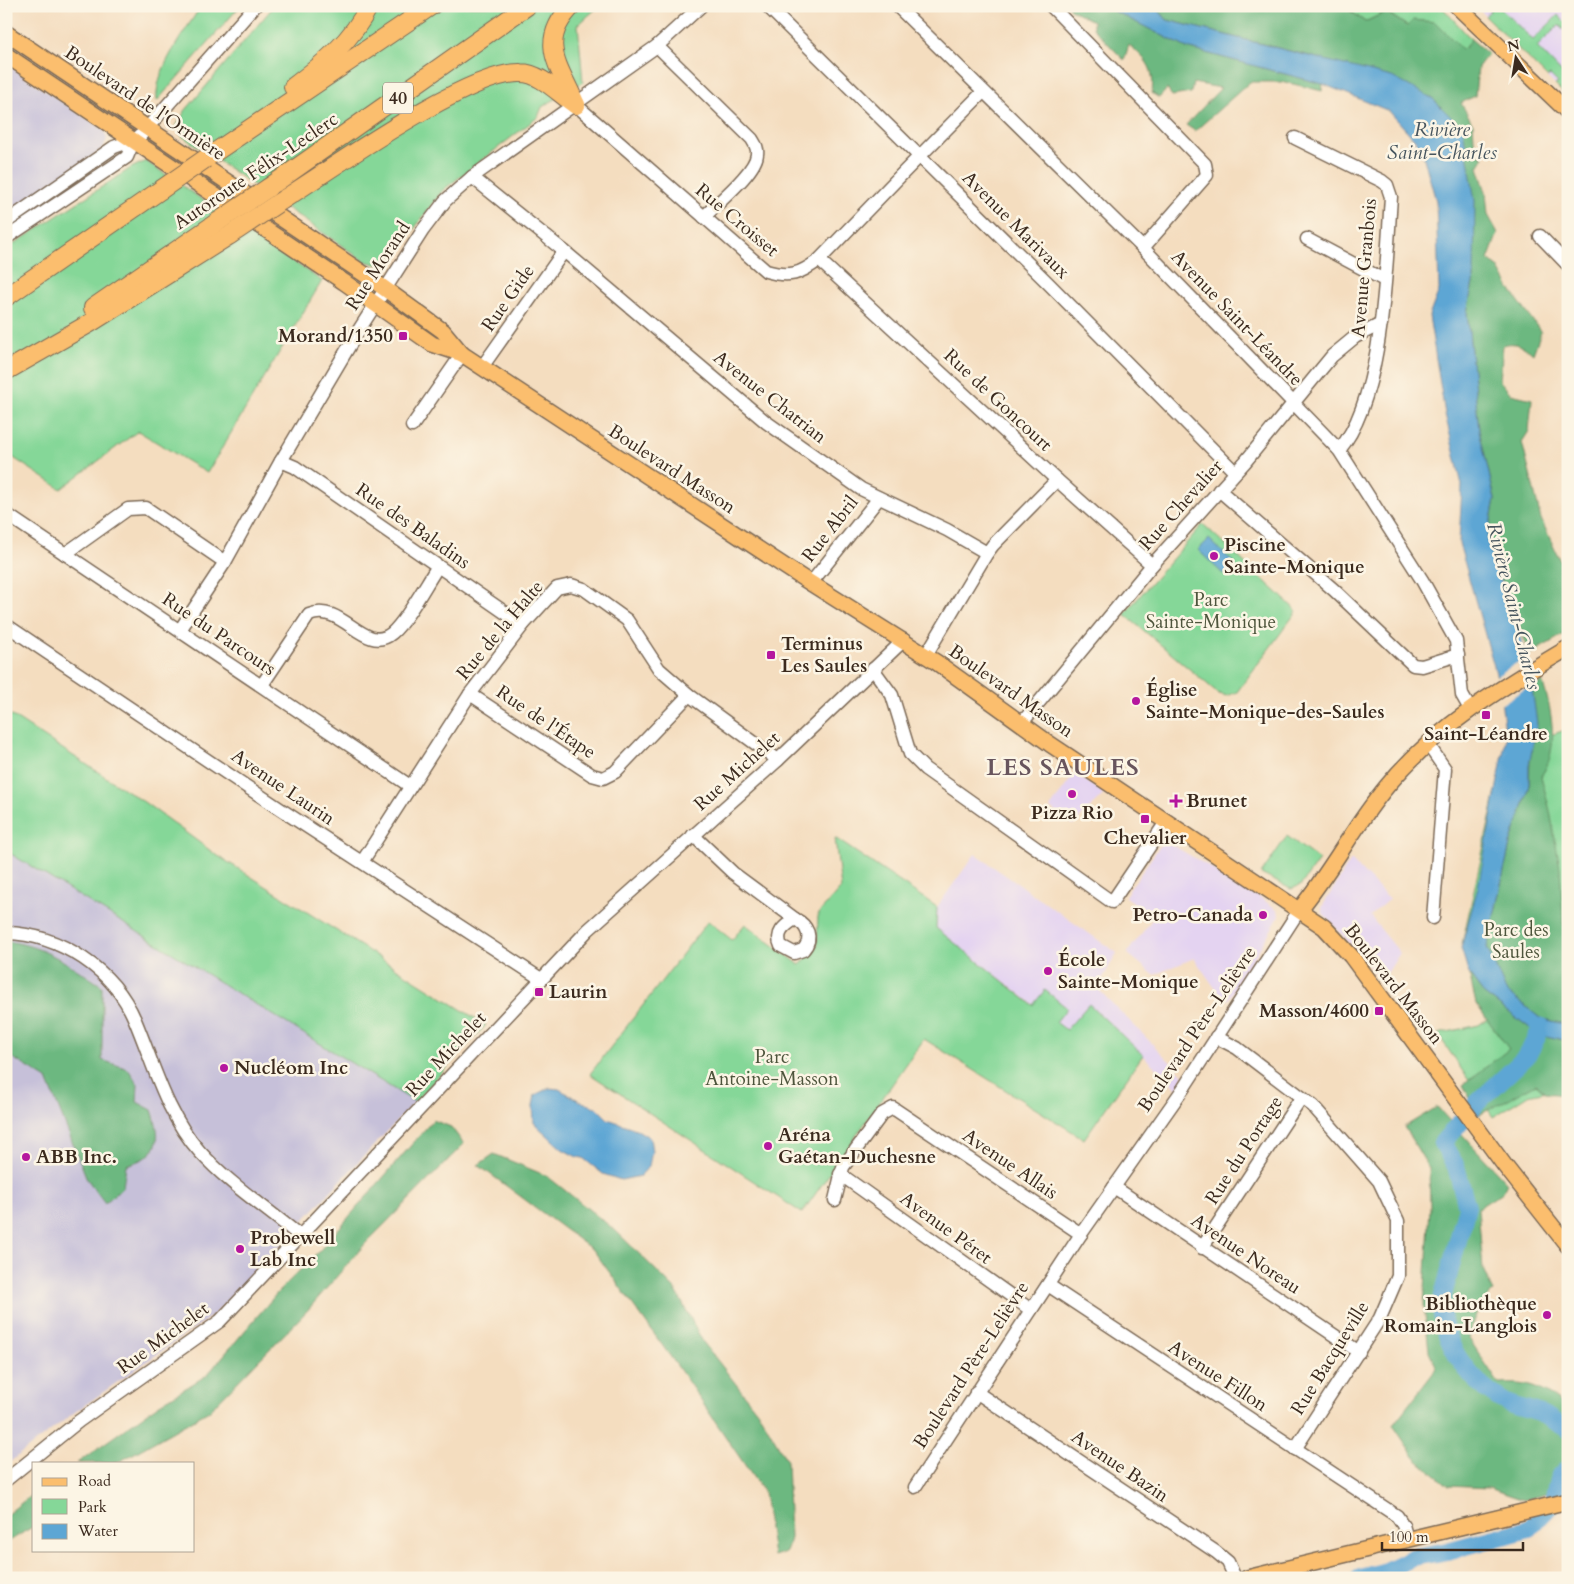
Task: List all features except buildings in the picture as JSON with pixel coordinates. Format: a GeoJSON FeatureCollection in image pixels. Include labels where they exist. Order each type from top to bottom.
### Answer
{"type":"FeatureCollection","features":[{"type":"Feature","properties":{"kind":"highway"},"geometry":{"type":"LineString","coordinates":[[205,159],[222,142],[332,57],[354,31],[369,6]]}},
{"type":"Feature","properties":{"kind":"highway","name":"Autoroute Félix-Leclerc"},"geometry":{"type":"LineString","coordinates":[[6,297],[431,6]]}},
{"type":"Feature","properties":{"kind":"highway","name":"Autoroute Félix-Leclerc"},"geometry":{"type":"LineString","coordinates":[[6,367],[268,188],[527,6]]}},
{"type":"Feature","properties":{"kind":"highway"},"geometry":{"type":"LineString","coordinates":[[572,6],[559,19],[554,33],[553,50],[576,105]]}},
{"type":"Feature","properties":{"kind":"highway"},"geometry":{"type":"LineString","coordinates":[[6,371],[92,322],[432,106],[468,88],[502,74],[522,72],[537,77],[576,105]]}},
{"type":"Feature","properties":{"kind":"highway"},"geometry":{"type":"LineString","coordinates":[[6,382],[92,322]]}},
{"type":"Feature","properties":{"kind":"main road"},"geometry":{"type":"LineString","coordinates":[[1457,6],[1568,112]]}},
{"type":"Feature","properties":{"kind":"main road","name":"Boulevard de l'Ormière"},"geometry":{"type":"LineString","coordinates":[[6,33],[386,289]]}},
{"type":"Feature","properties":{"kind":"main road","name":"Boulevard de l'Ormière"},"geometry":{"type":"LineString","coordinates":[[6,55],[376,304]]}},
{"type":"Feature","properties":{"kind":"main road","name":"Boulevard Masson"},"geometry":{"type":"LineString","coordinates":[[386,289],[443,331],[462,354]]}},
{"type":"Feature","properties":{"kind":"main road","name":"Boulevard Masson"},"geometry":{"type":"LineString","coordinates":[[376,304],[432,344],[462,354],[811,583],[904,640],[1022,724],[1166,822],[1300,909],[1324,927],[1351,956],[1485,1138],[1568,1246]]}},
{"type":"Feature","properties":{"kind":"main road","name":"Boulevard Père-Lelièvre"},"geometry":{"type":"LineString","coordinates":[[1300,909],[1387,786],[1427,743],[1470,708],[1568,648]]}},
{"type":"Feature","properties":{"kind":"main road"},"geometry":{"type":"LineString","coordinates":[[1248,1578],[1563,1502]]}},
{"type":"Feature","properties":{"kind":"street"},"geometry":{"type":"LineString","coordinates":[[6,222],[114,148],[134,140],[148,127],[255,6]]}},
{"type":"Feature","properties":{"kind":"street","name":"Rue Morand"},"geometry":{"type":"LineString","coordinates":[[180,630],[225,562],[281,461],[376,304],[423,230],[446,201],[472,177],[657,46],[701,6]]}},
{"type":"Feature","properties":{"kind":"street","name":"Avenue Marivaux"},"geometry":{"type":"LineString","coordinates":[[767,6],[1235,472]]}},
{"type":"Feature","properties":{"kind":"street","name":"Avenue Saint-Léandre"},"geometry":{"type":"LineString","coordinates":[[897,6],[1143,248],[1339,450],[1422,580],[1456,641],[1462,695],[1470,708]]}},
{"type":"Feature","properties":{"kind":"street"},"geometry":{"type":"LineString","coordinates":[[1051,6],[1205,164],[1208,175],[1143,248]]}},
{"type":"Feature","properties":{"kind":"street"},"geometry":{"type":"LineString","coordinates":[[657,46],[752,139],[757,147],[756,160],[750,170],[704,217]]}},
{"type":"Feature","properties":{"kind":"street","name":"Rue Croisset"},"geometry":{"type":"LineString","coordinates":[[576,105],[766,271],[782,275],[803,272],[819,260],[919,156],[984,92]]}},
{"type":"Feature","properties":{"kind":"street","name":"Avenue Granbois"},"geometry":{"type":"LineString","coordinates":[[1295,138],[1387,185],[1391,197],[1381,324],[1372,373],[1359,417],[1350,437],[1339,450]]}},
{"type":"Feature","properties":{"kind":"street"},"geometry":{"type":"LineString","coordinates":[[6,238],[127,157],[134,140]]}},
{"type":"Feature","properties":{"kind":"street","name":"Avenue Chatrian"},"geometry":{"type":"LineString","coordinates":[[472,177],[564,251],[766,422],[861,489],[946,530],[987,553]]}},
{"type":"Feature","properties":{"kind":"street"},"geometry":{"type":"LineString","coordinates":[[1540,236],[1568,265]]}},
{"type":"Feature","properties":{"kind":"street"},"geometry":{"type":"LineString","coordinates":[[1307,239],[1384,280]]}},
{"type":"Feature","properties":{"kind":"street","name":"Rue Gide"},"geometry":{"type":"LineString","coordinates":[[482,367],[564,251]]}},
{"type":"Feature","properties":{"kind":"street","name":"Rue de Goncourt"},"geometry":{"type":"LineString","coordinates":[[819,260],[1152,565]]}},
{"type":"Feature","properties":{"kind":"street","name":"Rue Chevalier"},"geometry":{"type":"LineString","coordinates":[[1022,724],[1152,565],[1343,346],[1355,337],[1381,324]]}},
{"type":"Feature","properties":{"kind":"street"},"geometry":{"type":"LineString","coordinates":[[412,426],[462,354]]}},
{"type":"Feature","properties":{"kind":"street","name":"Rue des Baladins"},"geometry":{"type":"LineString","coordinates":[[281,461],[295,468],[523,625]]}},
{"type":"Feature","properties":{"kind":"street"},"geometry":{"type":"LineString","coordinates":[[926,655],[987,553],[1057,480]]}},
{"type":"Feature","properties":{"kind":"street"},"geometry":{"type":"LineString","coordinates":[[1219,490],[1334,590],[1413,665],[1422,666],[1458,655]]}},
{"type":"Feature","properties":{"kind":"street","name":"Rue Abril"},"geometry":{"type":"LineString","coordinates":[[811,583],[879,498]]}},
{"type":"Feature","properties":{"kind":"street"},"geometry":{"type":"LineString","coordinates":[[65,554],[128,509],[137,507],[146,508],[225,562]]}},
{"type":"Feature","properties":{"kind":"street","name":"Rue du Parcours"},"geometry":{"type":"LineString","coordinates":[[6,514],[410,786]]}},
{"type":"Feature","properties":{"kind":"street"},"geometry":{"type":"LineString","coordinates":[[262,685],[308,616],[318,612],[329,613],[367,636],[374,639],[384,638],[396,629],[438,566]]}},
{"type":"Feature","properties":{"kind":"street","name":"Rue de la Halte"},"geometry":{"type":"LineString","coordinates":[[362,862],[470,694],[523,625],[557,588],[571,585],[584,589],[627,620],[659,669],[689,695],[778,760]]}},
{"type":"Feature","properties":{"kind":"street","name":"Avenue Laurin"},"geometry":{"type":"LineString","coordinates":[[6,625],[541,979]]}},
{"type":"Feature","properties":{"kind":"street","name":"Rue Michelet"},"geometry":{"type":"LineString","coordinates":[[6,1480],[79,1422],[220,1321],[301,1237],[541,979],[616,903],[778,760],[904,640]]}},
{"type":"Feature","properties":{"kind":"street"},"geometry":{"type":"LineString","coordinates":[[873,669],[892,695],[910,754],[925,768],[1112,902],[1166,822]]}},
{"type":"Feature","properties":{"kind":"street","name":"Rue de l'Étape"},"geometry":{"type":"LineString","coordinates":[[470,694],[592,775],[603,778],[615,772],[689,695]]}},
{"type":"Feature","properties":{"kind":"street"},"geometry":{"type":"LineString","coordinates":[[1427,743],[1444,769],[1433,918]]}},
{"type":"Feature","properties":{"kind":"street"},"geometry":{"type":"LineString","coordinates":[[693,835],[733,873],[794,919]]}},
{"type":"Feature","properties":{"kind":"street","name":"Boulevard Père-Lelièvre"},"geometry":{"type":"LineString","coordinates":[[915,1486],[1081,1234],[1183,1089],[1300,909]]}},
{"type":"Feature","properties":{"kind":"street"},"geometry":{"type":"LineString","coordinates":[[6,933],[36,937],[72,951],[110,982],[134,1018],[161,1088],[173,1113],[199,1151],[240,1188],[301,1237]]}},
{"type":"Feature","properties":{"kind":"street","name":"Rue Bacqueville"},"geometry":{"type":"LineString","coordinates":[[1216,1037],[1237,1048],[1300,1098],[1313,1106],[1379,1182],[1398,1221],[1398,1276],[1380,1318],[1295,1449]]}},
{"type":"Feature","properties":{"kind":"street","name":"Rue du Portage"},"geometry":{"type":"LineString","coordinates":[[1202,1248],[1300,1098]]}},
{"type":"Feature","properties":{"kind":"street","name":"Avenue Allais"},"geometry":{"type":"LineString","coordinates":[[840,1174],[861,1141],[882,1114],[893,1108],[1081,1234]]}},
{"type":"Feature","properties":{"kind":"street"},"geometry":{"type":"LineString","coordinates":[[835,1200],[840,1174]]}},
{"type":"Feature","properties":{"kind":"street","name":"Avenue Péret"},"geometry":{"type":"LineString","coordinates":[[840,1174],[1031,1310]]}},
{"type":"Feature","properties":{"kind":"street","name":"Avenue Noreau"},"geometry":{"type":"LineString","coordinates":[[1114,1187],[1358,1352]]}},
{"type":"Feature","properties":{"kind":"street","name":"Avenue Fillon"},"geometry":{"type":"LineString","coordinates":[[1048,1285],[1397,1516],[1403,1525],[1407,1540]]}},
{"type":"Feature","properties":{"kind":"street","name":"Avenue Bazin"},"geometry":{"type":"LineString","coordinates":[[976,1392],[1216,1552],[1228,1562],[1235,1578]]}},
{"type":"Feature","properties":{"kind":"shaded area"},"geometry":{"type":"Polygon","coordinates":[[[1476,6],[1568,6],[1568,98],[1476,6]]]}},
{"type":"Feature","properties":{"kind":"shaded area"},"geometry":{"type":"Polygon","coordinates":[[[6,64],[104,130],[107,139],[102,150],[6,213],[6,64]]]}},
{"type":"Feature","properties":{"kind":"shaded area"},"geometry":{"type":"Polygon","coordinates":[[[1075,773],[1104,794],[1073,825],[1050,808],[1075,773]]]}},
{"type":"Feature","properties":{"kind":"shaded area"},"geometry":{"type":"Polygon","coordinates":[[[1164,840],[1255,894],[1278,910],[1279,915],[1276,922],[1228,1000],[1220,995],[1194,958],[1154,975],[1127,953],[1154,917],[1125,896],[1164,840]]]}},
{"type":"Feature","properties":{"kind":"shaded area"},"geometry":{"type":"Polygon","coordinates":[[[6,851],[415,1102],[216,1313],[75,1412],[6,1465],[6,851]]]}},
{"type":"Feature","properties":{"kind":"shaded area","name":"École Sainte-Monique"},"geometry":{"type":"Polygon","coordinates":[[[975,854],[1117,953],[1097,988],[1183,1075],[1178,1089],[1089,1004],[1066,1030],[936,928],[937,907],[975,854]]]}},
{"type":"Feature","properties":{"kind":"shaded area"},"geometry":{"type":"Polygon","coordinates":[[[1351,860],[1389,899],[1370,916],[1400,953],[1382,981],[1323,913],[1322,907],[1351,860]]]}},
{"type":"Feature","properties":{"kind":"green space"},"geometry":{"type":"Polygon","coordinates":[[[201,6],[240,6],[157,101],[157,89],[165,64],[201,6]]]}},
{"type":"Feature","properties":{"kind":"green space"},"geometry":{"type":"Polygon","coordinates":[[[274,6],[599,6],[578,25],[583,82],[542,107],[538,117],[443,190],[396,253],[379,265],[364,261],[182,136],[176,127],[185,111],[274,6]]]}},
{"type":"Feature","properties":{"kind":"green space"},"geometry":{"type":"Polygon","coordinates":[[[1068,6],[1104,6],[1187,48],[1323,84],[1322,91],[1285,82],[1250,82],[1195,131],[1186,125],[1221,88],[1193,83],[1191,93],[1172,96],[1167,89],[1159,98],[1152,93],[1151,71],[1141,55],[1129,45],[1124,60],[1093,28],[1093,21],[1070,9],[1068,6]]]}},
{"type":"Feature","properties":{"kind":"green space"},"geometry":{"type":"Polygon","coordinates":[[[1155,6],[1344,6],[1365,22],[1386,12],[1407,26],[1413,20],[1435,22],[1463,50],[1471,39],[1488,54],[1478,67],[1475,96],[1461,103],[1473,124],[1475,152],[1484,157],[1478,167],[1486,192],[1488,215],[1498,233],[1488,260],[1498,267],[1512,292],[1541,332],[1533,354],[1519,345],[1503,345],[1500,381],[1511,394],[1532,399],[1529,431],[1522,442],[1541,519],[1568,578],[1568,632],[1530,654],[1487,540],[1495,499],[1479,430],[1467,312],[1474,278],[1463,129],[1314,57],[1167,20],[1155,6]]]}},
{"type":"Feature","properties":{"kind":"green space"},"geometry":{"type":"Polygon","coordinates":[[[1344,6],[1441,6],[1471,39],[1463,51],[1435,22],[1407,26],[1386,12],[1365,22],[1344,6]]]}},
{"type":"Feature","properties":{"kind":"green space"},"geometry":{"type":"Polygon","coordinates":[[[1495,6],[1498,6],[1533,40],[1558,15],[1568,25],[1568,33],[1559,25],[1537,47],[1568,79],[1568,98],[1555,85],[1558,83],[1550,75],[1547,77],[1485,16],[1495,6]]]}},
{"type":"Feature","properties":{"kind":"green space"},"geometry":{"type":"Polygon","coordinates":[[[146,161],[322,281],[207,473],[138,431],[61,489],[6,453],[6,249],[131,168],[146,161]]]}},
{"type":"Feature","properties":{"kind":"green space","name":"Parc Sainte-Monique"},"geometry":{"type":"Polygon","coordinates":[[[1203,524],[1297,611],[1237,692],[1227,696],[1219,694],[1124,614],[1203,524]]]}},
{"type":"Feature","properties":{"kind":"green space"},"geometry":{"type":"Polygon","coordinates":[[[1542,681],[1549,704],[1552,742],[1551,754],[1541,776],[1550,811],[1560,868],[1563,924],[1568,930],[1568,1025],[1540,1018],[1505,991],[1487,947],[1510,844],[1529,789],[1532,688],[1542,681]]]}},
{"type":"Feature","properties":{"kind":"green space"},"geometry":{"type":"Polygon","coordinates":[[[6,712],[144,802],[215,854],[486,1025],[415,1102],[6,851],[6,712]]]}},
{"type":"Feature","properties":{"kind":"green space","name":"Parc des Saules"},"geometry":{"type":"Polygon","coordinates":[[[1568,729],[1568,1102],[1556,1089],[1528,1095],[1493,1117],[1438,1034],[1479,1025],[1487,1019],[1462,944],[1505,751],[1568,729]]]}},
{"type":"Feature","properties":{"kind":"green space"},"geometry":{"type":"Polygon","coordinates":[[[1287,836],[1319,860],[1301,885],[1291,889],[1261,874],[1287,836]]]}},
{"type":"Feature","properties":{"kind":"green space","name":"Parc Antoine-Masson"},"geometry":{"type":"Polygon","coordinates":[[[835,838],[937,907],[936,928],[1033,1005],[1045,990],[1067,1008],[1056,1022],[1066,1030],[1089,1004],[1143,1055],[1084,1139],[924,1039],[802,1213],[590,1074],[708,921],[732,940],[745,924],[800,965],[817,946],[818,914],[841,888],[835,838]]]}},
{"type":"Feature","properties":{"kind":"green space"},"geometry":{"type":"Polygon","coordinates":[[[6,941],[33,947],[45,952],[102,986],[102,1060],[128,1069],[138,1084],[137,1102],[152,1110],[157,1131],[156,1146],[146,1157],[126,1165],[123,1187],[105,1203],[87,1179],[47,1079],[6,1054],[6,941]]]}},
{"type":"Feature","properties":{"kind":"green space"},"geometry":{"type":"Polygon","coordinates":[[[1469,974],[1483,993],[1538,1034],[1568,1041],[1568,1099],[1565,1095],[1546,1093],[1536,1084],[1479,1115],[1463,1085],[1509,1049],[1476,1004],[1469,974]]]}},
{"type":"Feature","properties":{"kind":"green space"},"geometry":{"type":"Polygon","coordinates":[[[1437,1107],[1507,1183],[1503,1192],[1478,1208],[1483,1269],[1493,1292],[1479,1306],[1468,1337],[1499,1384],[1520,1384],[1536,1388],[1568,1407],[1568,1488],[1524,1500],[1489,1488],[1448,1486],[1415,1458],[1393,1425],[1437,1368],[1429,1351],[1424,1305],[1430,1208],[1429,1168],[1404,1127],[1437,1107]]]}},
{"type":"Feature","properties":{"kind":"green space"},"geometry":{"type":"Polygon","coordinates":[[[433,1120],[451,1127],[464,1144],[365,1244],[306,1312],[209,1411],[119,1462],[78,1462],[158,1405],[207,1375],[278,1292],[321,1249],[433,1120]]]}},
{"type":"Feature","properties":{"kind":"green space"},"geometry":{"type":"Polygon","coordinates":[[[494,1154],[547,1176],[616,1231],[675,1289],[703,1342],[761,1416],[787,1461],[790,1538],[786,1552],[773,1556],[764,1493],[678,1367],[594,1251],[478,1165],[494,1154]]]}},
{"type":"Feature","properties":{"kind":"green space"},"geometry":{"type":"Polygon","coordinates":[[[32,1495],[32,1527],[6,1543],[6,1515],[32,1495]]]}},
{"type":"Feature","properties":{"kind":"water","name":"Rivière Saint-Charles"},"geometry":{"type":"Polygon","coordinates":[[[1104,6],[1155,6],[1167,20],[1392,77],[1432,98],[1463,129],[1475,201],[1474,278],[1467,312],[1479,430],[1495,499],[1487,540],[1528,660],[1537,723],[1529,766],[1529,789],[1510,844],[1487,947],[1506,991],[1540,1018],[1568,1025],[1568,1041],[1538,1034],[1483,993],[1469,974],[1461,948],[1478,887],[1506,738],[1499,684],[1459,543],[1462,485],[1445,414],[1429,316],[1439,290],[1436,201],[1423,155],[1416,141],[1389,111],[1323,84],[1187,48],[1104,6]]]}},
{"type":"Feature","properties":{"kind":"water"},"geometry":{"type":"Polygon","coordinates":[[[1209,539],[1235,564],[1224,575],[1198,550],[1209,539]]]}},
{"type":"Feature","properties":{"kind":"water"},"geometry":{"type":"Polygon","coordinates":[[[549,1088],[559,1089],[597,1108],[608,1119],[636,1129],[650,1138],[652,1151],[649,1166],[640,1176],[621,1180],[603,1174],[583,1158],[562,1149],[534,1123],[533,1106],[535,1095],[549,1088]]]}},
{"type":"Feature","properties":{"kind":"pier"},"geometry":{"type":"Polygon","coordinates":[[[1529,655],[1534,683],[1499,706],[1495,677],[1529,655]]]}},
{"type":"Feature","properties":{"kind":"waterway"},"geometry":{"type":"LineString","coordinates":[[1542,1027],[1527,1056],[1479,1101],[1442,1143],[1456,1166],[1467,1207],[1441,1303],[1446,1333],[1452,1347],[1469,1372],[1480,1384],[1505,1402],[1541,1414],[1568,1429]]}},
{"type":"Feature","properties":{"kind":"waterway"},"geometry":{"type":"LineString","coordinates":[[1360,1578],[1383,1572],[1414,1557],[1447,1551],[1529,1529],[1553,1503],[1560,1476],[1568,1468]]}},
{"type":"Feature","properties":{"kind":"place","name":"Morand/1350"},"geometry":{"type":"Point","coordinates":[403,336]}},
{"type":"Feature","properties":{"kind":"place","name":"Piscine Sainte-Monique"},"geometry":{"type":"Point","coordinates":[1214,556]}},
{"type":"Feature","properties":{"kind":"place","name":"Terminus Les Saules"},"geometry":{"type":"Point","coordinates":[771,655]}},
{"type":"Feature","properties":{"kind":"place","name":"Église Sainte-Monique-des-Saules"},"geometry":{"type":"Point","coordinates":[1136,701]}},
{"type":"Feature","properties":{"kind":"place","name":"Saint-Léandre"},"geometry":{"type":"Point","coordinates":[1486,715]}},
{"type":"Feature","properties":{"kind":"place","name":"Pizza Rio"},"geometry":{"type":"Point","coordinates":[1072,794]}},
{"type":"Feature","properties":{"kind":"place","name":"Brunet"},"geometry":{"type":"Point","coordinates":[1176,801]}},
{"type":"Feature","properties":{"kind":"place","name":"Chevalier"},"geometry":{"type":"Point","coordinates":[1145,819]}},
{"type":"Feature","properties":{"kind":"place","name":"Petro-Canada"},"geometry":{"type":"Point","coordinates":[1263,915]}},
{"type":"Feature","properties":{"kind":"place","name":"École Sainte-Monique"},"geometry":{"type":"Point","coordinates":[1048,971]}},
{"type":"Feature","properties":{"kind":"place","name":"Laurin"},"geometry":{"type":"Point","coordinates":[539,992]}},
{"type":"Feature","properties":{"kind":"place","name":"Masson/4600"},"geometry":{"type":"Point","coordinates":[1379,1011]}},
{"type":"Feature","properties":{"kind":"place","name":"Nucléom Inc"},"geometry":{"type":"Point","coordinates":[224,1068]}},
{"type":"Feature","properties":{"kind":"place","name":"Aréna Gaétan-Duchesne"},"geometry":{"type":"Point","coordinates":[768,1146]}},
{"type":"Feature","properties":{"kind":"place","name":"ABB Inc."},"geometry":{"type":"Point","coordinates":[26,1157]}},
{"type":"Feature","properties":{"kind":"place","name":"Probewell Lab Inc"},"geometry":{"type":"Point","coordinates":[240,1249]}},
{"type":"Feature","properties":{"kind":"place","name":"Bibliothèque Romain-Langlois"},"geometry":{"type":"Point","coordinates":[1547,1315]}},
{"type":"Feature","properties":{"kind":"district","name":"LES SAULES"},"geometry":{"type":"Point","coordinates":[1063,767]}}]}
